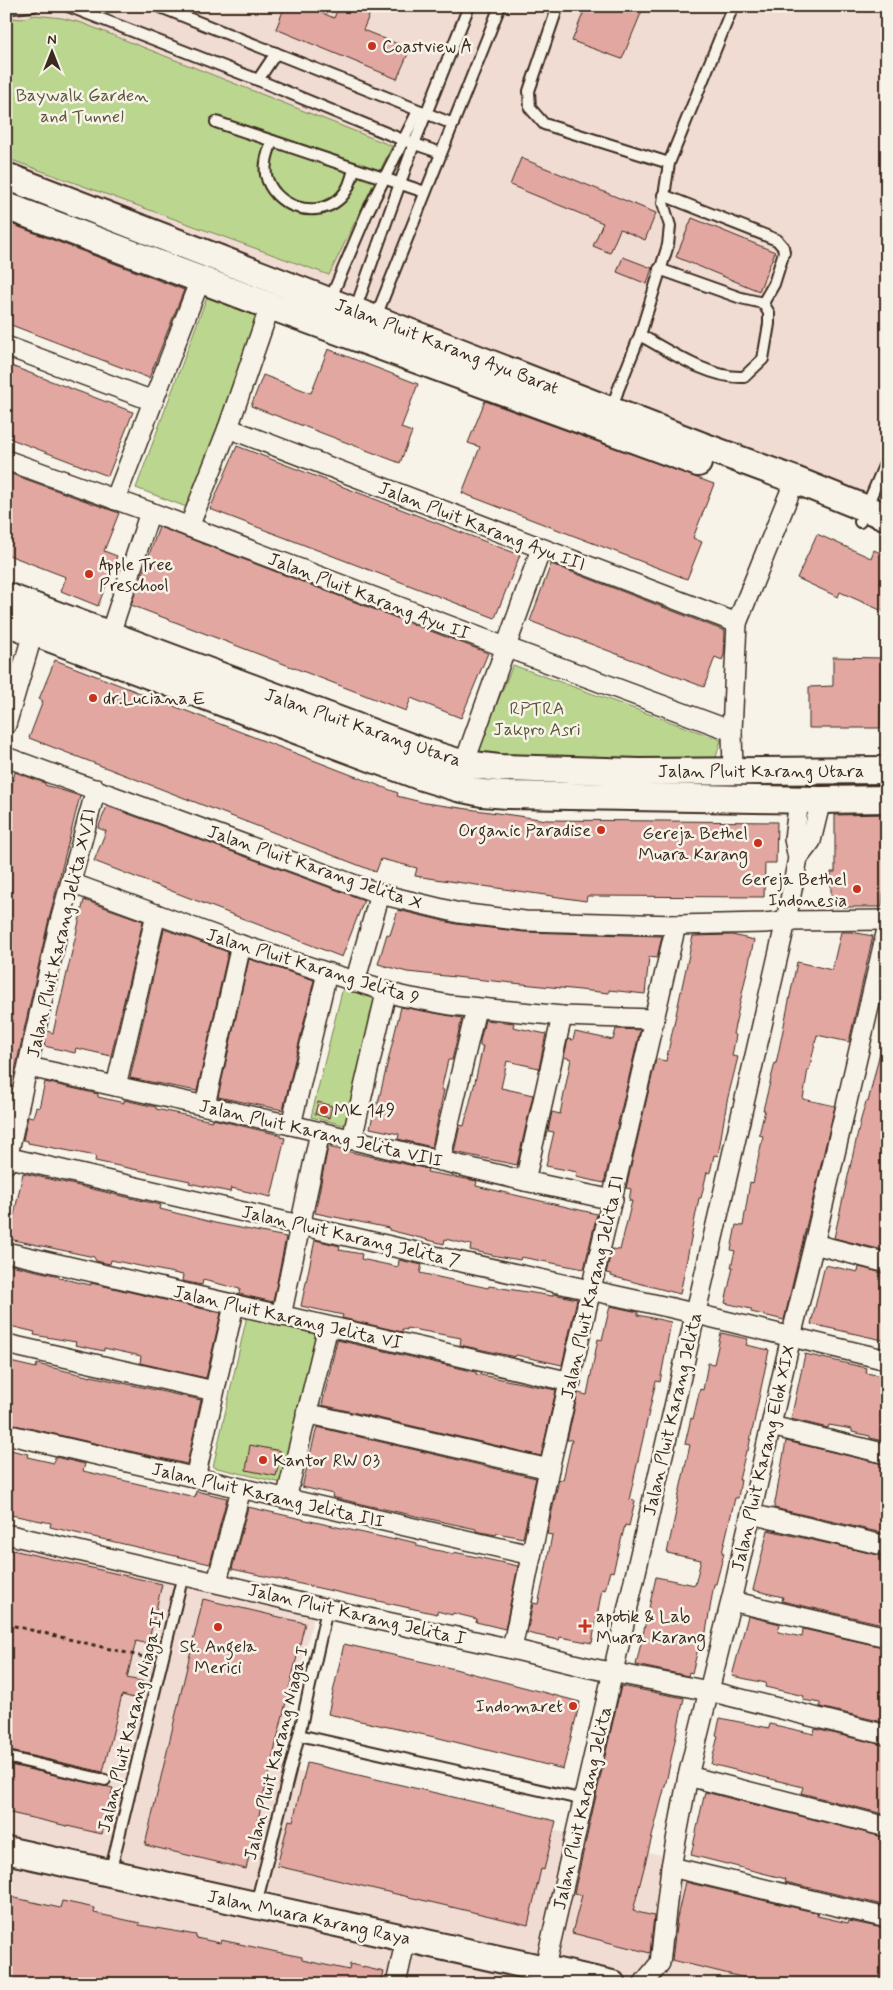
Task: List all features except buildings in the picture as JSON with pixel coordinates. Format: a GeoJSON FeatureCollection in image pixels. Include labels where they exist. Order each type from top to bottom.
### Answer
{"type":"FeatureCollection","features":[{"type":"Feature","properties":{"kind":"street","name":"Jalan Pluit Karang Ayu Barat"},"geometry":{"type":"LineString","coordinates":[[6,176],[329,300],[360,326]]}},
{"type":"Feature","properties":{"kind":"street","name":"Jalan Pluit Karang Ayu Barat"},"geometry":{"type":"LineString","coordinates":[[6,206],[316,323],[360,326],[608,420],[871,516],[887,532]]}},
{"type":"Feature","properties":{"kind":"street"},"geometry":{"type":"LineString","coordinates":[[115,500],[200,280]]}},
{"type":"Feature","properties":{"kind":"street"},"geometry":{"type":"LineString","coordinates":[[316,323],[329,300]]}},
{"type":"Feature","properties":{"kind":"street"},"geometry":{"type":"LineString","coordinates":[[188,527],[228,428],[270,306]]}},
{"type":"Feature","properties":{"kind":"street"},"geometry":{"type":"LineString","coordinates":[[6,346],[153,401]]}},
{"type":"Feature","properties":{"kind":"street","name":"Jalan Pluit Karang Ayu III"},"geometry":{"type":"LineString","coordinates":[[228,428],[737,623]]}},
{"type":"Feature","properties":{"kind":"street","name":"Jalan Pluit Karang Ayu II"},"geometry":{"type":"LineString","coordinates":[[6,460],[150,512],[506,648],[732,731]]}},
{"type":"Feature","properties":{"kind":"street"},"geometry":{"type":"LineString","coordinates":[[733,772],[732,731],[737,623],[792,487]]}},
{"type":"Feature","properties":{"kind":"street"},"geometry":{"type":"LineString","coordinates":[[110,634],[150,512]]}},
{"type":"Feature","properties":{"kind":"street"},"geometry":{"type":"LineString","coordinates":[[464,764],[541,549]]}},
{"type":"Feature","properties":{"kind":"street","name":"Jalan Pluit Karang Utara"},"geometry":{"type":"LineString","coordinates":[[6,596],[110,634],[419,776],[482,793],[594,797],[810,800],[887,799]]}},
{"type":"Feature","properties":{"kind":"street","name":"Jalan Pluit Karang Utara"},"geometry":{"type":"LineString","coordinates":[[6,622],[33,633],[274,710],[464,764],[499,768],[640,772],[887,770]]}},
{"type":"Feature","properties":{"kind":"street"},"geometry":{"type":"LineString","coordinates":[[6,725],[33,633]]}},
{"type":"Feature","properties":{"kind":"street","name":"Jalan Pluit Karang Jelita X"},"geometry":{"type":"LineString","coordinates":[[6,757],[380,894],[426,906],[498,918],[573,923],[676,925],[887,920]]}},
{"type":"Feature","properties":{"kind":"street","name":"Jalan Pluit Karang Jelita XVII"},"geometry":{"type":"LineString","coordinates":[[7,1160],[60,925],[96,789]]}},
{"type":"Feature","properties":{"kind":"street","name":"Jalan Pluit Karang Jelita"},"geometry":{"type":"LineString","coordinates":[[543,1976],[786,921],[798,858],[794,839],[810,800]]}},
{"type":"Feature","properties":{"kind":"street","name":"Jalan Pluit Karang Jelita 9"},"geometry":{"type":"LineString","coordinates":[[71,883],[241,945],[386,993],[450,1006],[476,1009],[562,1016],[653,1019]]}},
{"type":"Feature","properties":{"kind":"street"},"geometry":{"type":"LineString","coordinates":[[355,982],[380,894]]}},
{"type":"Feature","properties":{"kind":"street"},"geometry":{"type":"LineString","coordinates":[[116,1086],[156,914]]}},
{"type":"Feature","properties":{"kind":"street","name":"Jalan Pluit Karang Jelita II"},"geometry":{"type":"LineString","coordinates":[[512,1649],[550,1469],[676,925]]}},
{"type":"Feature","properties":{"kind":"street","name":"Jalan Pluit Karang Elok XIX"},"geometry":{"type":"LineString","coordinates":[[643,1984],[660,1963],[671,1867],[688,1776],[731,1601],[887,929]]}},
{"type":"Feature","properties":{"kind":"street"},"geometry":{"type":"LineString","coordinates":[[205,1105],[241,945]]}},
{"type":"Feature","properties":{"kind":"street"},"geometry":{"type":"LineString","coordinates":[[291,1125],[327,973]]}},
{"type":"Feature","properties":{"kind":"street"},"geometry":{"type":"LineString","coordinates":[[352,1139],[386,993]]}},
{"type":"Feature","properties":{"kind":"street"},"geometry":{"type":"LineString","coordinates":[[440,1161],[476,1009]]}},
{"type":"Feature","properties":{"kind":"street"},"geometry":{"type":"LineString","coordinates":[[525,1182],[562,1016]]}},
{"type":"Feature","properties":{"kind":"street","name":"Jalan Pluit Karang Jelita VIII"},"geometry":{"type":"LineString","coordinates":[[29,1067],[205,1105],[525,1182],[613,1200]]}},
{"type":"Feature","properties":{"kind":"street"},"geometry":{"type":"LineString","coordinates":[[281,1316],[320,1132]]}},
{"type":"Feature","properties":{"kind":"street","name":"Jalan Pluit Karang Jelita 7"},"geometry":{"type":"LineString","coordinates":[[7,1160],[592,1290],[887,1360]]}},
{"type":"Feature","properties":{"kind":"street"},"geometry":{"type":"LineString","coordinates":[[814,1244],[887,1263]]}},
{"type":"Feature","properties":{"kind":"street","name":"Jalan Pluit Karang Jelita VI"},"geometry":{"type":"LineString","coordinates":[[6,1252],[571,1382]]}},
{"type":"Feature","properties":{"kind":"street"},"geometry":{"type":"LineString","coordinates":[[195,1478],[234,1305]]}},
{"type":"Feature","properties":{"kind":"street"},"geometry":{"type":"LineString","coordinates":[[286,1499],[328,1327]]}},
{"type":"Feature","properties":{"kind":"street"},"geometry":{"type":"LineString","coordinates":[[6,1344],[214,1392]]}},
{"type":"Feature","properties":{"kind":"street"},"geometry":{"type":"LineString","coordinates":[[306,1413],[550,1469]]}},
{"type":"Feature","properties":{"kind":"street"},"geometry":{"type":"LineString","coordinates":[[771,1426],[887,1454]]}},
{"type":"Feature","properties":{"kind":"street","name":"Jalan Pluit Karang Jelita III"},"geometry":{"type":"LineString","coordinates":[[6,1434],[531,1555]]}},
{"type":"Feature","properties":{"kind":"street"},"geometry":{"type":"LineString","coordinates":[[217,1582],[241,1489]]}},
{"type":"Feature","properties":{"kind":"street"},"geometry":{"type":"LineString","coordinates":[[751,1514],[887,1546]]}},
{"type":"Feature","properties":{"kind":"street","name":"Jalan Pluit Karang Jelita I"},"geometry":{"type":"LineString","coordinates":[[6,1534],[613,1673],[709,1691],[887,1735]]}},
{"type":"Feature","properties":{"kind":"street"},"geometry":{"type":"LineString","coordinates":[[731,1601],[887,1637]]}},
{"type":"Feature","properties":{"kind":"street"},"geometry":{"type":"LineString","coordinates":[[688,1776],[887,1827]]}},
{"type":"Feature","properties":{"kind":"street","name":"Jalan Muara Karang Raya"},"geometry":{"type":"LineString","coordinates":[[6,1850],[406,1938],[543,1976],[612,1984]]}},
{"type":"Feature","properties":{"kind":"street"},"geometry":{"type":"LineString","coordinates":[[671,1867],[887,1918]]}},
{"type":"Feature","properties":{"kind":"street"},"geometry":{"type":"LineString","coordinates":[[396,1984],[406,1938]]}},
{"type":"Feature","properties":{"kind":"lane"},"geometry":{"type":"LineString","coordinates":[[9,6],[13,8],[33,6]]}},
{"type":"Feature","properties":{"kind":"lane"},"geometry":{"type":"LineString","coordinates":[[68,6],[258,80],[403,140],[441,153]]}},
{"type":"Feature","properties":{"kind":"lane"},"geometry":{"type":"LineString","coordinates":[[158,6],[453,124]]}},
{"type":"Feature","properties":{"kind":"lane"},"geometry":{"type":"LineString","coordinates":[[360,326],[422,112],[469,6]]}},
{"type":"Feature","properties":{"kind":"lane"},"geometry":{"type":"LineString","coordinates":[[360,326],[425,192],[500,6]]}},
{"type":"Feature","properties":{"kind":"lane"},"geometry":{"type":"LineString","coordinates":[[558,6],[528,91],[530,108],[544,124],[669,163]]}},
{"type":"Feature","properties":{"kind":"lane"},"geometry":{"type":"LineString","coordinates":[[608,420],[640,335],[668,245],[670,226],[668,215],[664,210],[663,195],[669,163],[733,6]]}},
{"type":"Feature","properties":{"kind":"lane"},"geometry":{"type":"LineString","coordinates":[[258,80],[276,53]]}},
{"type":"Feature","properties":{"kind":"lane"},"geometry":{"type":"LineString","coordinates":[[329,300],[366,213],[403,140],[422,112]]}},
{"type":"Feature","properties":{"kind":"lane"},"geometry":{"type":"LineString","coordinates":[[216,122],[354,170],[425,192]]}},
{"type":"Feature","properties":{"kind":"lane"},"geometry":{"type":"LineString","coordinates":[[272,142],[266,158],[266,176],[274,192],[287,204],[304,209],[322,208],[338,200],[349,186],[354,170]]}},
{"type":"Feature","properties":{"kind":"lane"},"geometry":{"type":"LineString","coordinates":[[663,195],[777,240],[782,245],[784,252],[778,275],[763,303]]}},
{"type":"Feature","properties":{"kind":"lane"},"geometry":{"type":"LineString","coordinates":[[640,335],[704,369],[731,378],[744,377],[762,359],[769,324],[769,313],[763,303],[741,298],[659,269]]}},
{"type":"Feature","properties":{"kind":"lane"},"geometry":{"type":"LineString","coordinates":[[871,516],[887,459]]}},
{"type":"Feature","properties":{"kind":"lane","name":"Jalan Pluit Karang Niaga II"},"geometry":{"type":"LineString","coordinates":[[110,1873],[183,1575]]}},
{"type":"Feature","properties":{"kind":"lane","name":"Jalan Pluit Karang Niaga I"},"geometry":{"type":"LineString","coordinates":[[256,1905],[299,1735],[327,1608]]}},
{"type":"Feature","properties":{"kind":"lane"},"geometry":{"type":"LineString","coordinates":[[299,1735],[584,1800]]}},
{"type":"Feature","properties":{"kind":"lane"},"geometry":{"type":"LineString","coordinates":[[6,1757],[105,1780]]}},
{"type":"Feature","properties":{"kind":"path"},"geometry":{"type":"LineString","coordinates":[[6,1624],[162,1661]]}},
{"type":"Feature","properties":{"kind":"shaded area"},"geometry":{"type":"Polygon","coordinates":[[[6,6],[887,6],[887,502],[402,319],[6,166],[6,6]]]}},
{"type":"Feature","properties":{"kind":"shaded area"},"geometry":{"type":"Polygon","coordinates":[[[6,1537],[317,1606],[274,1766],[887,1907],[887,1984],[202,1984],[6,1939],[6,1537]]]}},
{"type":"Feature","properties":{"kind":"green space","name":"Baywalk Garden and Tunnel"},"geometry":{"type":"Polygon","coordinates":[[[35,15],[62,18],[82,23],[392,146],[329,275],[6,158],[6,17],[21,19],[35,15]]]}},
{"type":"Feature","properties":{"kind":"green space"},"geometry":{"type":"Polygon","coordinates":[[[208,294],[261,313],[189,508],[136,488],[208,294]]]}},
{"type":"Feature","properties":{"kind":"green space","name":"RPTRA Jakpro Asri"},"geometry":{"type":"Polygon","coordinates":[[[513,665],[721,740],[715,761],[473,760],[513,665]]]}},
{"type":"Feature","properties":{"kind":"green space"},"geometry":{"type":"Polygon","coordinates":[[[344,983],[393,995],[360,1129],[311,1117],[344,983]]]}},
{"type":"Feature","properties":{"kind":"green space"},"geometry":{"type":"Polygon","coordinates":[[[247,1316],[320,1332],[286,1484],[213,1467],[247,1316]]]}},
{"type":"Feature","properties":{"kind":"place","name":"Coastview A"},"geometry":{"type":"Point","coordinates":[372,46]}},
{"type":"Feature","properties":{"kind":"place","name":"Apple Tree Preschool"},"geometry":{"type":"Point","coordinates":[89,574]}},
{"type":"Feature","properties":{"kind":"place","name":"dr.Luciana E"},"geometry":{"type":"Point","coordinates":[93,698]}},
{"type":"Feature","properties":{"kind":"place","name":"Organic Paradise"},"geometry":{"type":"Point","coordinates":[601,830]}},
{"type":"Feature","properties":{"kind":"place","name":"Gereja Bethel Muara Karang"},"geometry":{"type":"Point","coordinates":[758,843]}},
{"type":"Feature","properties":{"kind":"place","name":"Gereja Bethel Indonesia"},"geometry":{"type":"Point","coordinates":[857,889]}},
{"type":"Feature","properties":{"kind":"place","name":"MK 149"},"geometry":{"type":"Point","coordinates":[324,1110]}},
{"type":"Feature","properties":{"kind":"place","name":"Kantor RW 03"},"geometry":{"type":"Point","coordinates":[263,1460]}},
{"type":"Feature","properties":{"kind":"place","name":"apotik & Lab Muara Karang"},"geometry":{"type":"Point","coordinates":[585,1626]}},
{"type":"Feature","properties":{"kind":"place","name":"St. Angela Merici"},"geometry":{"type":"Point","coordinates":[218,1627]}},
{"type":"Feature","properties":{"kind":"place","name":"Indomaret"},"geometry":{"type":"Point","coordinates":[573,1706]}}]}
